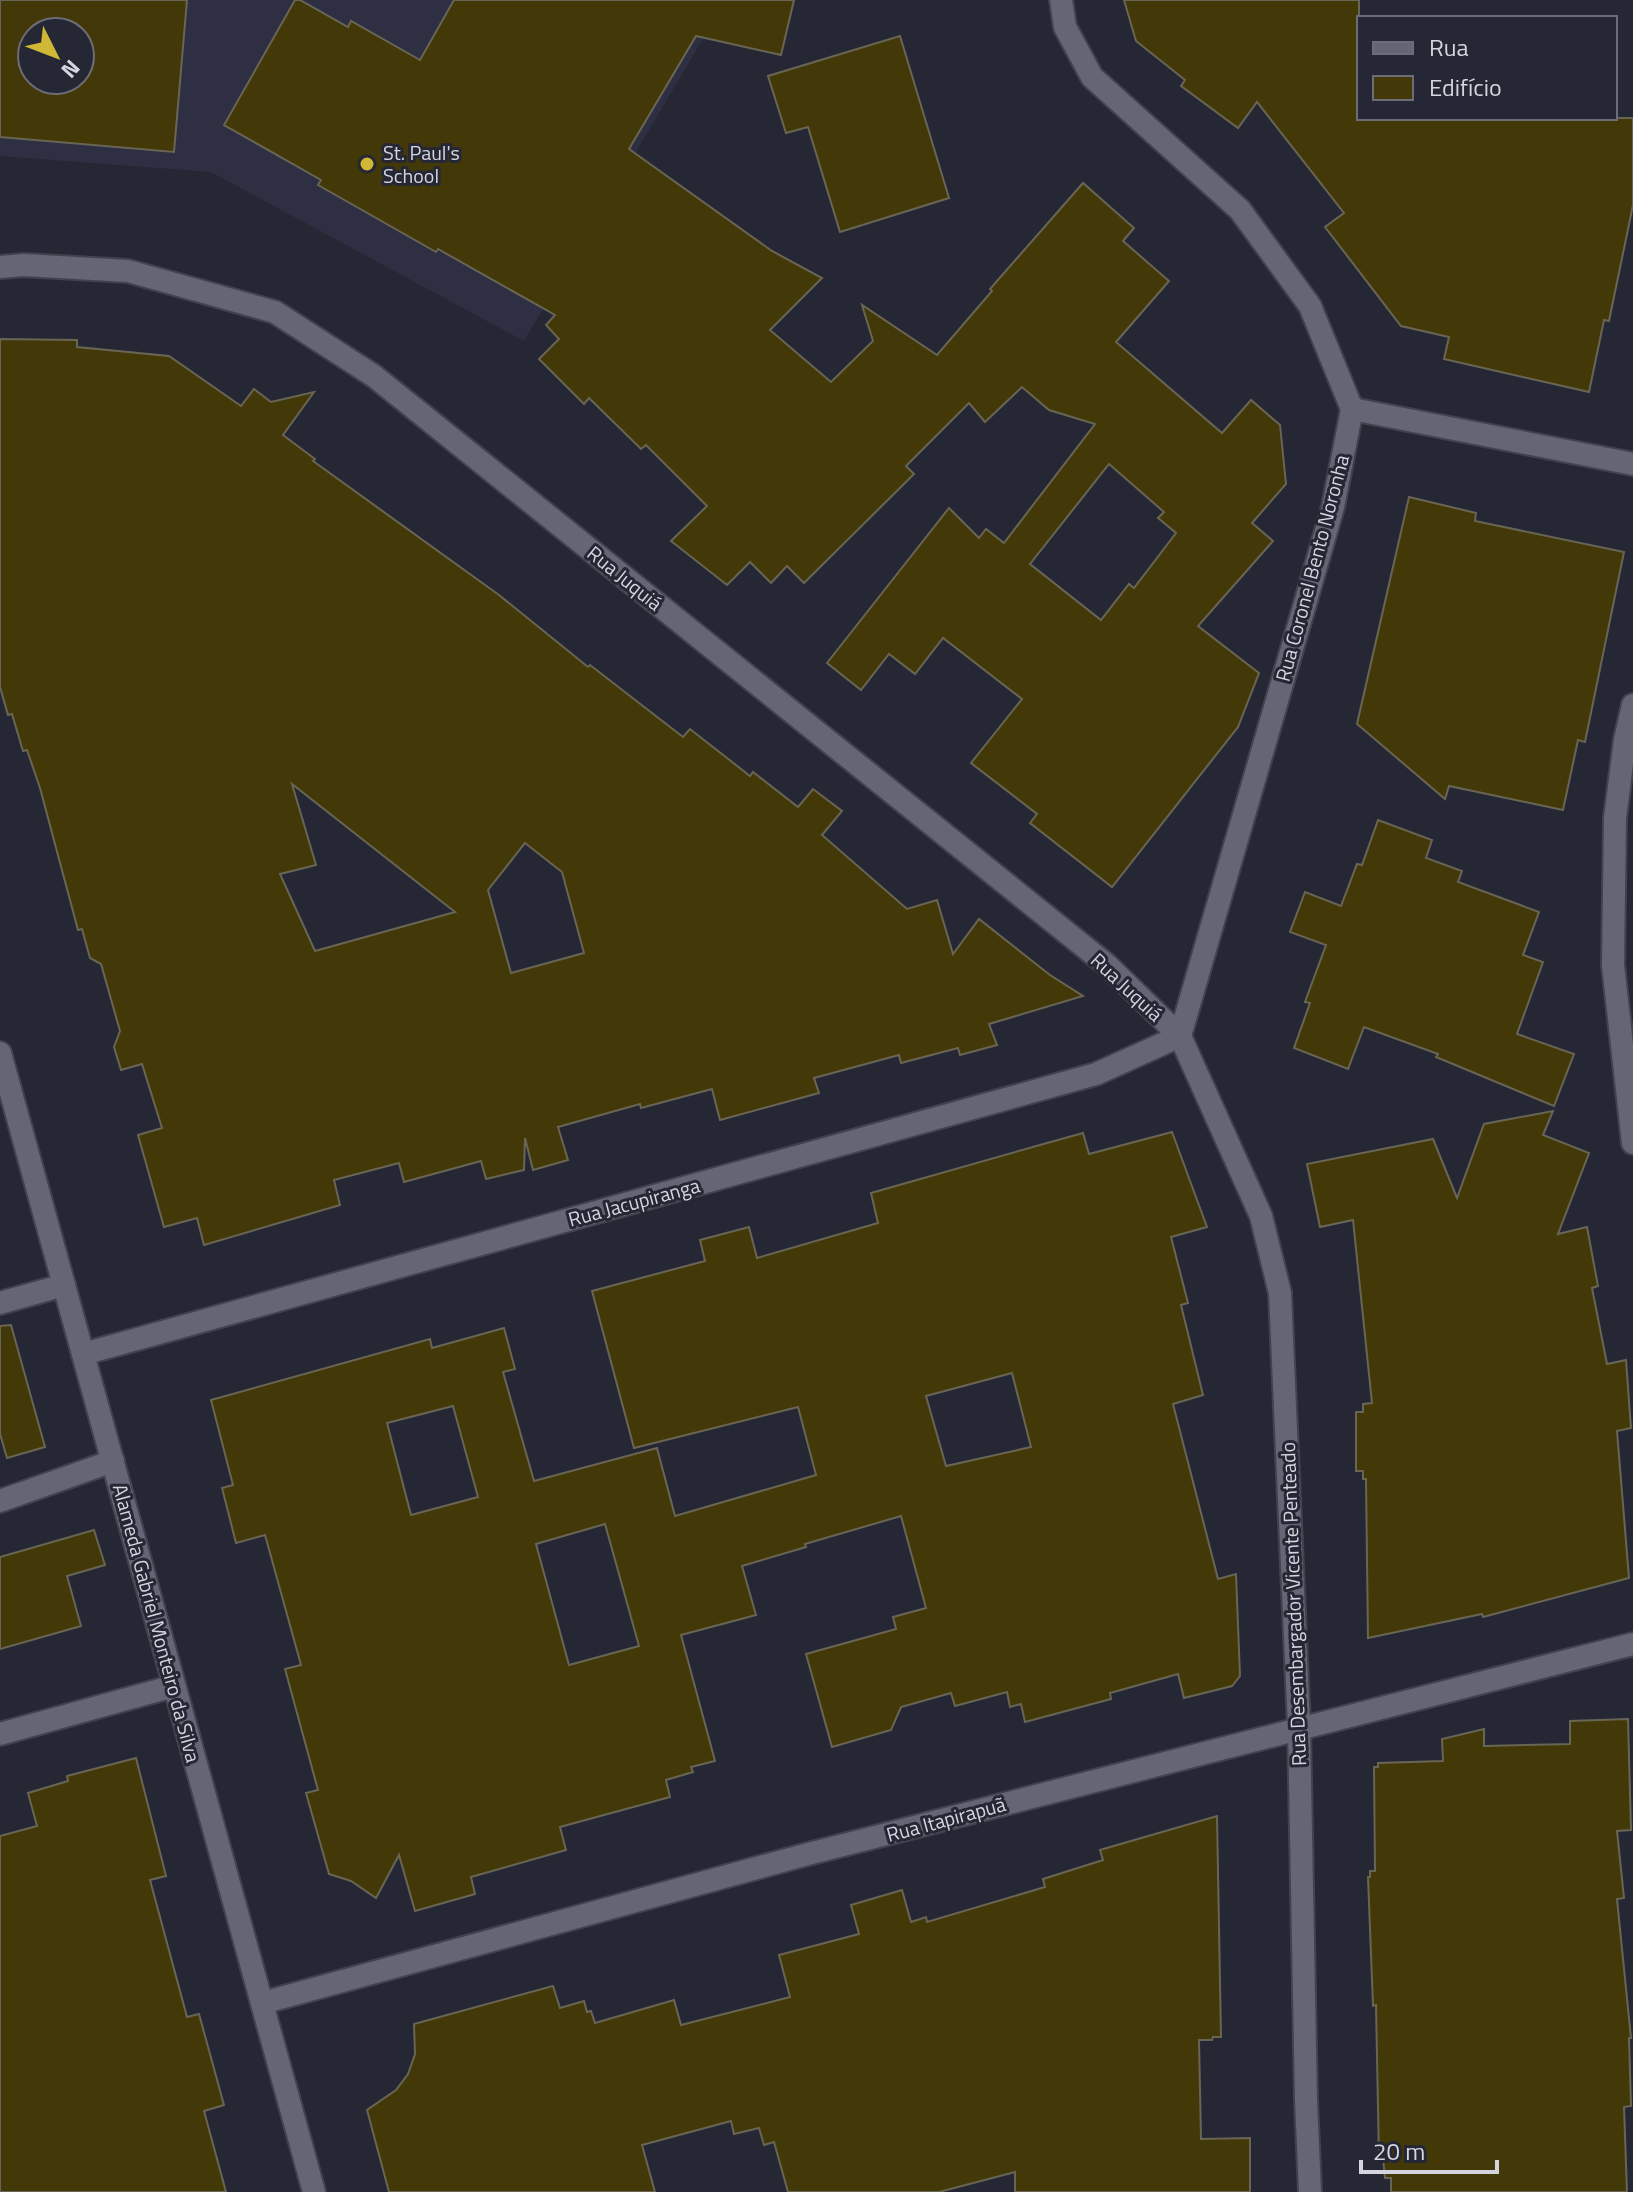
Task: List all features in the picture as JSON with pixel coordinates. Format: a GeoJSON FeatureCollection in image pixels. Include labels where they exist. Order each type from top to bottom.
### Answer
{"type":"FeatureCollection","features":[{"type":"Feature","properties":{"kind":"street"},"geometry":{"type":"LineString","coordinates":[[1061,0],[1065,27],[1092,77],[1240,210],[1310,306],[1352,409],[1633,463]]}},
{"type":"Feature","properties":{"kind":"street","name":"Rua Juquiá"},"geometry":{"type":"LineString","coordinates":[[0,267],[24,265],[128,271],[275,312],[374,376],[1107,965],[1180,1036]]}},
{"type":"Feature","properties":{"kind":"street","name":"Rua Coronel Bento Noronha"},"geometry":{"type":"LineString","coordinates":[[1180,1036],[1333,507],[1352,409]]}},
{"type":"Feature","properties":{"kind":"street"},"geometry":{"type":"LineString","coordinates":[[1633,705],[1615,818],[1633,1143]]}},
{"type":"Feature","properties":{"kind":"street","name":"Rua Jacupiranga"},"geometry":{"type":"LineString","coordinates":[[83,1354],[1096,1074],[1180,1036]]}},
{"type":"Feature","properties":{"kind":"street","name":"Rua Desembargador Vicente Penteado"},"geometry":{"type":"LineString","coordinates":[[1180,1036],[1261,1216],[1280,1293],[1299,1727],[1310,2192]]}},
{"type":"Feature","properties":{"kind":"street","name":"Alameda Gabriel Monteiro da Silva"},"geometry":{"type":"LineString","coordinates":[[0,1053],[314,2192]]}},
{"type":"Feature","properties":{"kind":"street"},"geometry":{"type":"LineString","coordinates":[[0,1303],[64,1285]]}},
{"type":"Feature","properties":{"kind":"street"},"geometry":{"type":"LineString","coordinates":[[0,1501],[113,1461]]}},
{"type":"Feature","properties":{"kind":"street","name":"Rua Itapirapuã"},"geometry":{"type":"LineString","coordinates":[[262,2003],[808,1854],[1633,1644]]}},
{"type":"Feature","properties":{"kind":"street"},"geometry":{"type":"LineString","coordinates":[[0,1734],[174,1686]]}},
{"type":"Feature","properties":{"kind":"shaded area","name":"St. Paul's School"},"geometry":{"type":"Polygon","coordinates":[[[0,0],[726,0],[524,341],[211,172],[0,156],[0,0]]]}},
{"type":"Feature","properties":{"kind":"building"},"geometry":{"type":"Polygon","coordinates":[[[0,0],[187,0],[174,152],[0,137],[0,0]]]}},
{"type":"Feature","properties":{"kind":"building"},"geometry":{"type":"Polygon","coordinates":[[[295,0],[348,27],[351,21],[420,60],[454,0],[794,0],[781,55],[696,36],[629,149],[772,251],[822,278],[770,330],[831,382],[873,341],[862,305],[937,355],[1083,183],[1134,228],[1123,241],[1169,281],[1116,342],[1222,433],[1251,400],[1280,425],[1286,484],[1252,523],[1273,541],[1198,626],[1259,673],[1238,727],[1112,887],[1030,823],[1037,814],[971,763],[1022,699],[943,638],[915,674],[889,654],[861,690],[827,663],[949,508],[979,538],[986,529],[1004,543],[1095,424],[1049,410],[1022,387],[985,422],[969,403],[906,466],[914,474],[804,583],[787,566],[771,583],[750,562],[727,585],[671,541],[707,506],[646,445],[641,449],[589,398],[584,404],[539,359],[559,339],[546,325],[555,315],[318,185],[321,180],[224,125],[295,0]],[[1109,464],[1030,564],[1101,620],[1129,584],[1134,588],[1176,533],[1158,518],[1164,512],[1109,464]]]}},
{"type":"Feature","properties":{"kind":"building"},"geometry":{"type":"Polygon","coordinates":[[[1124,0],[1359,0],[1357,120],[1633,118],[1633,205],[1609,321],[1604,320],[1589,392],[1444,359],[1449,337],[1401,326],[1325,227],[1344,213],[1257,102],[1238,128],[1181,86],[1185,80],[1136,41],[1124,0]]]}},
{"type":"Feature","properties":{"kind":"building"},"geometry":{"type":"Polygon","coordinates":[[[900,36],[949,198],[840,232],[808,127],[786,133],[768,76],[900,36]]]}},
{"type":"Feature","properties":{"kind":"building"},"geometry":{"type":"Polygon","coordinates":[[[0,339],[77,340],[77,347],[169,356],[241,406],[254,389],[271,402],[314,392],[283,435],[315,459],[313,461],[499,595],[588,667],[590,665],[683,737],[690,729],[750,776],[753,772],[798,807],[813,789],[842,811],[822,835],[907,909],[937,900],[953,954],[979,919],[1050,975],[1083,996],[989,1024],[997,1045],[960,1055],[958,1048],[901,1063],[899,1055],[814,1078],[819,1093],[720,1120],[712,1089],[641,1108],[640,1104],[558,1127],[568,1160],[533,1170],[525,1138],[524,1170],[486,1179],[481,1161],[404,1182],[399,1163],[334,1180],[340,1205],[204,1245],[197,1218],[164,1227],[138,1135],[162,1128],[142,1064],[121,1070],[114,1047],[120,1031],[101,964],[90,958],[82,929],[78,930],[40,788],[27,750],[23,751],[12,714],[8,715],[0,687],[0,339]],[[292,784],[316,865],[280,874],[315,951],[455,912],[292,784]],[[525,843],[488,890],[511,973],[584,953],[562,872],[525,843]]]}},
{"type":"Feature","properties":{"kind":"building"},"geometry":{"type":"Polygon","coordinates":[[[1409,497],[1476,513],[1475,521],[1624,552],[1585,742],[1578,740],[1563,810],[1449,786],[1445,799],[1357,724],[1409,497]]]}},
{"type":"Feature","properties":{"kind":"building"},"geometry":{"type":"Polygon","coordinates":[[[1378,820],[1432,840],[1426,858],[1462,871],[1458,882],[1539,912],[1523,955],[1543,962],[1517,1034],[1574,1054],[1554,1106],[1436,1057],[1438,1054],[1364,1027],[1348,1069],[1294,1048],[1310,1003],[1305,1002],[1326,945],[1290,932],[1305,892],[1341,906],[1357,864],[1362,865],[1378,820]]]}},
{"type":"Feature","properties":{"kind":"building"},"geometry":{"type":"Polygon","coordinates":[[[1553,1111],[1543,1135],[1589,1153],[1558,1234],[1587,1227],[1598,1286],[1592,1288],[1607,1364],[1626,1360],[1631,1428],[1617,1431],[1629,1578],[1483,1617],[1482,1614],[1368,1638],[1366,1479],[1363,1479],[1363,1471],[1356,1471],[1356,1412],[1363,1412],[1363,1404],[1372,1403],[1353,1220],[1320,1227],[1307,1164],[1433,1139],[1457,1198],[1484,1124],[1553,1111]]]}},
{"type":"Feature","properties":{"kind":"building"},"geometry":{"type":"Polygon","coordinates":[[[1172,1132],[1207,1227],[1171,1237],[1188,1303],[1181,1305],[1203,1395],[1173,1404],[1218,1579],[1236,1574],[1240,1676],[1232,1686],[1184,1698],[1178,1674],[1110,1693],[1111,1699],[1025,1722],[1021,1704],[1010,1707],[1007,1692],[955,1706],[951,1693],[901,1707],[891,1730],[832,1747],[806,1654],[896,1629],[893,1617],[926,1608],[901,1516],[742,1566],[756,1615],[681,1635],[715,1761],[691,1767],[693,1772],[666,1780],[670,1797],[560,1827],[566,1850],[471,1877],[475,1894],[415,1911],[399,1855],[376,1898],[351,1881],[329,1874],[306,1793],[318,1790],[285,1669],[301,1665],[265,1535],[236,1543],[222,1488],[233,1485],[211,1400],[430,1339],[432,1348],[504,1328],[515,1369],[503,1372],[534,1481],[657,1448],[675,1516],[816,1475],[798,1407],[634,1448],[592,1291],[705,1261],[700,1240],[749,1227],[757,1258],[878,1223],[871,1193],[1083,1133],[1089,1154],[1172,1132]],[[1012,1373],[926,1396],[946,1466],[1031,1447],[1012,1373]],[[453,1406],[387,1423],[411,1515],[478,1497],[453,1406]],[[605,1524],[536,1544],[569,1665],[639,1646],[605,1524]]]}},
{"type":"Feature","properties":{"kind":"building"},"geometry":{"type":"Polygon","coordinates":[[[11,1325],[45,1447],[7,1458],[0,1434],[0,1326],[11,1325]]]}},
{"type":"Feature","properties":{"kind":"building"},"geometry":{"type":"Polygon","coordinates":[[[94,1530],[105,1565],[67,1576],[81,1626],[0,1649],[0,1557],[94,1530]]]}},
{"type":"Feature","properties":{"kind":"building"},"geometry":{"type":"Polygon","coordinates":[[[1628,1719],[1631,1830],[1617,1831],[1624,1898],[1617,1899],[1631,2038],[1631,2106],[1624,2107],[1627,2192],[1391,2192],[1391,2178],[1385,2178],[1383,2158],[1379,2159],[1376,2005],[1373,2006],[1368,1877],[1370,1871],[1375,1871],[1374,1767],[1378,1767],[1378,1763],[1443,1761],[1442,1739],[1484,1729],[1484,1746],[1570,1744],[1570,1721],[1628,1719]]]}},
{"type":"Feature","properties":{"kind":"building"},"geometry":{"type":"Polygon","coordinates":[[[136,1758],[166,1876],[150,1880],[187,2017],[199,2014],[224,2105],[204,2111],[226,2192],[0,2192],[0,1836],[37,1826],[28,1793],[68,1781],[67,1776],[136,1758]]]}},
{"type":"Feature","properties":{"kind":"building"},"geometry":{"type":"Polygon","coordinates":[[[1217,1816],[1221,2037],[1199,2040],[1201,2139],[1250,2138],[1250,2192],[1015,2192],[1015,2172],[939,2192],[788,2192],[774,2142],[764,2145],[759,2128],[734,2134],[731,2121],[642,2145],[655,2192],[389,2192],[367,2110],[396,2090],[408,2074],[415,2054],[414,2024],[553,1986],[560,2008],[584,2001],[595,2023],[674,2000],[681,2025],[790,1997],[779,1955],[859,1934],[851,1905],[902,1890],[911,1922],[926,1917],[927,1922],[1045,1887],[1043,1879],[1103,1860],[1100,1850],[1217,1816]]]}},
{"type":"Feature","properties":{"kind":"place","name":"St. Paul's School"},"geometry":{"type":"Point","coordinates":[367,164]}}]}
